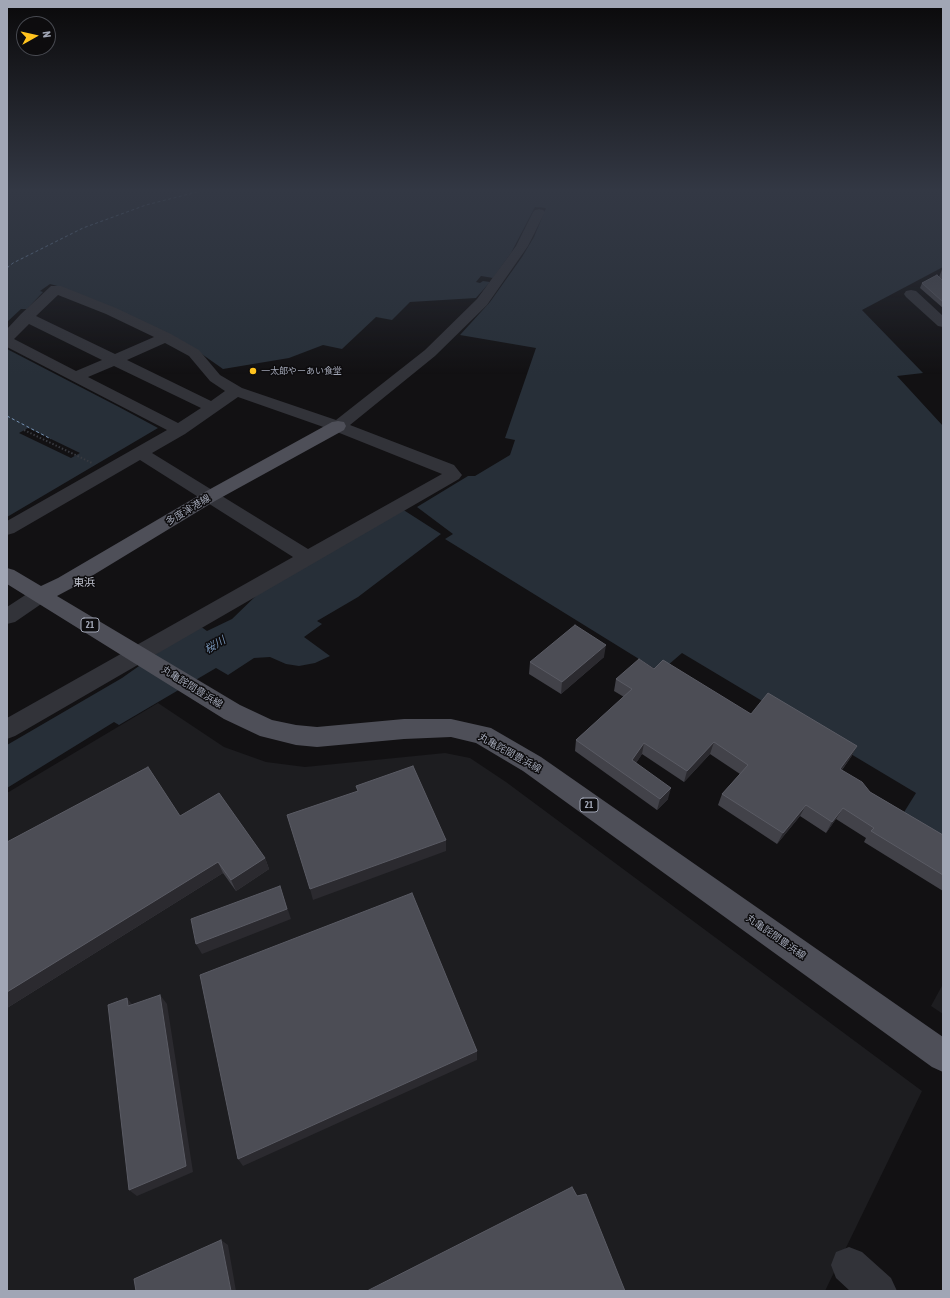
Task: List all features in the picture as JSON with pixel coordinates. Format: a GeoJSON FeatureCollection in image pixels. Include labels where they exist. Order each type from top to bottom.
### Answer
{"type":"FeatureCollection","features":[{"type":"Feature","properties":{"kind":"main road","name":"多度津港線"},"geometry":{"type":"LineString","coordinates":[[40,595],[65,583],[209,497],[338,426]]}},
{"type":"Feature","properties":{"kind":"main road","name":"丸亀詫間豊浜線"},"geometry":{"type":"LineString","coordinates":[[7,575],[140,655],[189,687],[232,712],[268,729],[296,735],[317,737],[404,729],[451,728],[482,736],[532,764],[943,1056]]}},
{"type":"Feature","properties":{"kind":"street"},"geometry":{"type":"LineString","coordinates":[[338,426],[430,353],[482,302],[517,253]]}},
{"type":"Feature","properties":{"kind":"street"},"geometry":{"type":"LineString","coordinates":[[7,337],[56,289],[111,311],[166,336],[194,353],[215,378],[236,391],[338,426],[448,469],[453,475],[140,655],[7,729]]}},
{"type":"Feature","properties":{"kind":"street"},"geometry":{"type":"LineString","coordinates":[[911,294],[943,324]]}},
{"type":"Feature","properties":{"kind":"street"},"geometry":{"type":"LineString","coordinates":[[26,317],[212,408]]}},
{"type":"Feature","properties":{"kind":"street"},"geometry":{"type":"LineString","coordinates":[[76,377],[166,336]]}},
{"type":"Feature","properties":{"kind":"street"},"geometry":{"type":"LineString","coordinates":[[7,341],[179,430]]}},
{"type":"Feature","properties":{"kind":"street"},"geometry":{"type":"LineString","coordinates":[[7,530],[179,430],[236,391]]}},
{"type":"Feature","properties":{"kind":"street"},"geometry":{"type":"LineString","coordinates":[[139,452],[309,558]]}},
{"type":"Feature","properties":{"kind":"street"},"geometry":{"type":"LineString","coordinates":[[7,617],[40,595]]}},
{"type":"Feature","properties":{"kind":"street"},"geometry":{"type":"LineString","coordinates":[[849,1265],[878,1291]]}},
{"type":"Feature","properties":{"kind":"path"},"geometry":{"type":"LineString","coordinates":[[24,430],[93,464]]}},
{"type":"Feature","properties":{"kind":"shaded area"},"geometry":{"type":"Polygon","coordinates":[[[158,703],[224,747],[266,762],[305,767],[445,753],[470,758],[506,782],[922,1091],[825,1291],[7,1291],[7,793],[158,703]]]}},
{"type":"Feature","properties":{"kind":"shaded area"},"geometry":{"type":"Polygon","coordinates":[[[943,984],[943,1014],[931,1006],[943,984]]]}},
{"type":"Feature","properties":{"kind":"water"},"geometry":{"type":"Polygon","coordinates":[[[7,253],[511,253],[493,278],[481,276],[476,282],[490,282],[476,298],[410,302],[392,320],[376,317],[342,349],[323,345],[289,358],[223,369],[189,345],[61,287],[50,284],[40,291],[43,292],[27,309],[21,309],[7,322],[7,253]]]}},
{"type":"Feature","properties":{"kind":"water"},"geometry":{"type":"Polygon","coordinates":[[[525,253],[943,253],[943,267],[862,310],[923,373],[897,376],[943,426],[943,844],[901,817],[916,793],[682,653],[660,672],[445,539],[453,534],[417,507],[468,476],[475,476],[510,455],[515,440],[505,438],[536,348],[460,335],[490,302],[525,253]]]}},
{"type":"Feature","properties":{"kind":"water"},"geometry":{"type":"Polygon","coordinates":[[[7,349],[119,407],[158,428],[7,517],[7,349]]]}},
{"type":"Feature","properties":{"kind":"water","name":"桜川"},"geometry":{"type":"Polygon","coordinates":[[[402,509],[441,534],[358,597],[317,621],[322,624],[304,637],[330,656],[315,663],[299,666],[286,664],[270,657],[254,658],[228,675],[216,668],[119,725],[114,722],[7,788],[7,745],[122,678],[173,642],[200,626],[207,631],[232,619],[262,590],[402,509]]]}},
{"type":"Feature","properties":{"kind":"pier"},"geometry":{"type":"Polygon","coordinates":[[[28,428],[80,453],[71,458],[19,433],[28,428]]]}},
{"type":"Feature","properties":{"kind":"building"},"geometry":{"type":"Polygon","coordinates":[[[937,275],[943,281],[943,302],[922,283],[937,275]]]}},
{"type":"Feature","properties":{"kind":"building"},"geometry":{"type":"Polygon","coordinates":[[[575,625],[606,645],[562,682],[530,662],[575,625]]]}},
{"type":"Feature","properties":{"kind":"building"},"geometry":{"type":"Polygon","coordinates":[[[639,659],[654,669],[663,660],[751,714],[768,693],[857,746],[840,769],[862,782],[870,792],[943,835],[943,875],[871,831],[874,828],[843,808],[832,822],[806,805],[783,833],[722,794],[748,765],[714,742],[687,771],[644,743],[632,760],[671,788],[660,799],[576,740],[632,689],[616,679],[639,659]]]}},
{"type":"Feature","properties":{"kind":"building"},"geometry":{"type":"Polygon","coordinates":[[[413,766],[446,840],[310,889],[287,815],[358,791],[356,786],[413,766]]]}},
{"type":"Feature","properties":{"kind":"building"},"geometry":{"type":"Polygon","coordinates":[[[148,767],[180,816],[219,793],[265,858],[231,880],[218,862],[7,992],[7,842],[148,767]]]}},
{"type":"Feature","properties":{"kind":"building"},"geometry":{"type":"Polygon","coordinates":[[[280,886],[287,909],[196,944],[191,919],[280,886]]]}},
{"type":"Feature","properties":{"kind":"building"},"geometry":{"type":"Polygon","coordinates":[[[412,893],[477,1051],[238,1159],[200,975],[412,893]]]}},
{"type":"Feature","properties":{"kind":"building"},"geometry":{"type":"Polygon","coordinates":[[[160,995],[186,1166],[129,1190],[108,1005],[127,998],[128,1006],[160,995]]]}},
{"type":"Feature","properties":{"kind":"building"},"geometry":{"type":"Polygon","coordinates":[[[572,1187],[577,1196],[586,1194],[625,1291],[367,1291],[572,1187]]]}},
{"type":"Feature","properties":{"kind":"building"},"geometry":{"type":"Polygon","coordinates":[[[221,1240],[231,1291],[136,1291],[134,1279],[221,1240]]]}},
{"type":"Feature","properties":{"kind":"ferry route"},"geometry":{"type":"LineString","coordinates":[[7,268],[13,263],[34,253]]}},
{"type":"Feature","properties":{"kind":"ferry route"},"geometry":{"type":"LineString","coordinates":[[7,416],[51,439]]}},
{"type":"Feature","properties":{"kind":"place","name":"一太郎やーあい食堂"},"geometry":{"type":"Point","coordinates":[253,371]}},
{"type":"Feature","properties":{"kind":"district","name":"東浜"},"geometry":{"type":"Point","coordinates":[84,583]}}]}
